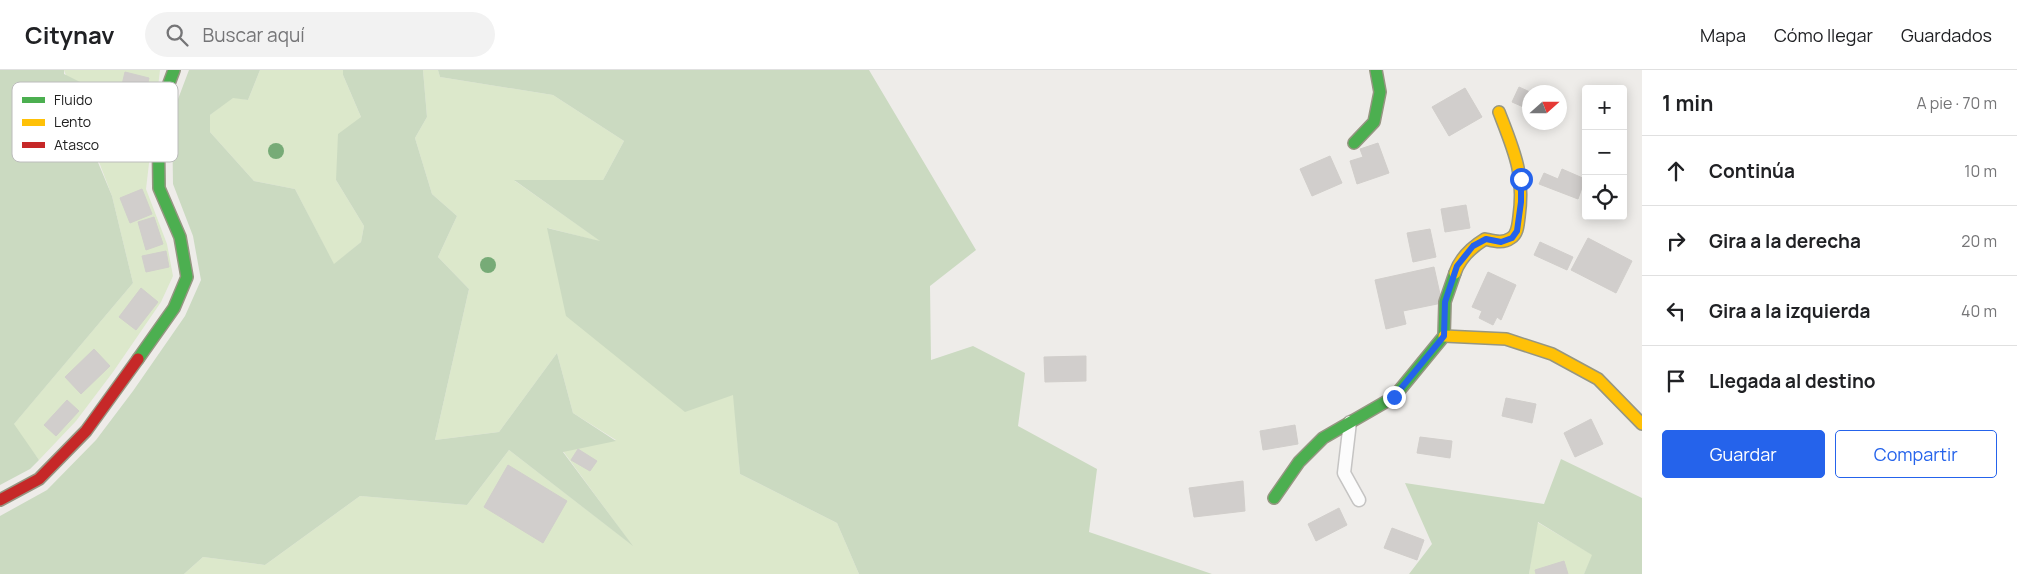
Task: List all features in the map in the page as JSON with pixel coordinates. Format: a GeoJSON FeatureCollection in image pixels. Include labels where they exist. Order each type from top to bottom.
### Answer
{"type":"FeatureCollection","features":[{"type":"Feature","properties":{"kind":"street"},"geometry":{"type":"LineString","coordinates":[[170,82],[174,70]]}},
{"type":"Feature","properties":{"kind":"street"},"geometry":{"type":"LineString","coordinates":[[1354,143],[1374,122],[1380,92],[1376,70]]}},
{"type":"Feature","properties":{"kind":"street"},"geometry":{"type":"LineString","coordinates":[[1274,498],[1299,462],[1322,438],[1394,397],[1444,336],[1445,302],[1457,266],[1473,246],[1486,239],[1501,242],[1512,238],[1517,231],[1521,202],[1521,179],[1516,155],[1499,112]]}},
{"type":"Feature","properties":{"kind":"street"},"geometry":{"type":"LineString","coordinates":[[0,500],[39,479],[86,431],[174,308],[187,278],[180,238],[159,188],[159,162]]}},
{"type":"Feature","properties":{"kind":"street"},"geometry":{"type":"LineString","coordinates":[[1444,336],[1506,339],[1552,354],[1598,380],[1642,424]]}},
{"type":"Feature","properties":{"kind":"lane"},"geometry":{"type":"LineString","coordinates":[[1350,422],[1344,473],[1359,500]]}},
{"type":"Feature","properties":{"kind":"green space"},"geometry":{"type":"Polygon","coordinates":[[[0,70],[64,70],[64,74],[80,82],[12,82],[12,162],[98,162],[112,196],[133,283],[14,424],[39,460],[30,469],[0,485],[0,70]]]}},
{"type":"Feature","properties":{"kind":"green space"},"geometry":{"type":"Polygon","coordinates":[[[64,70],[160,70],[159,82],[69,82],[64,70]]]}},
{"type":"Feature","properties":{"kind":"green space"},"geometry":{"type":"Polygon","coordinates":[[[189,70],[260,70],[248,100],[233,98],[210,115],[210,132],[254,181],[295,189],[334,264],[361,242],[364,226],[336,180],[338,134],[361,117],[343,75],[343,70],[423,70],[427,117],[415,138],[432,194],[457,216],[438,257],[469,289],[435,440],[499,432],[557,353],[573,413],[616,441],[563,452],[633,546],[509,450],[467,505],[360,496],[265,565],[203,557],[184,574],[0,574],[0,516],[47,490],[96,440],[185,316],[201,280],[193,236],[173,184],[173,162],[178,162],[178,99],[189,70]]]}},
{"type":"Feature","properties":{"kind":"green space"},"geometry":{"type":"Polygon","coordinates":[[[260,70],[343,70],[343,75],[361,117],[336,180],[364,226],[361,242],[334,265],[295,189],[254,181],[210,132],[210,115],[233,97],[248,100],[260,70]]]}},
{"type":"Feature","properties":{"kind":"green space"},"geometry":{"type":"Polygon","coordinates":[[[423,70],[438,70],[440,77],[553,95],[624,141],[603,180],[515,181],[602,242],[548,228],[734,395],[740,474],[837,523],[859,574],[184,574],[203,557],[265,565],[360,496],[467,505],[509,450],[631,544],[563,451],[616,440],[573,413],[557,353],[499,432],[435,440],[469,289],[438,257],[457,216],[432,194],[415,138],[427,117],[423,70]]]}},
{"type":"Feature","properties":{"kind":"green space"},"geometry":{"type":"Polygon","coordinates":[[[438,70],[869,70],[976,250],[930,286],[931,360],[973,346],[1025,373],[1018,426],[1097,469],[1089,532],[1212,574],[859,574],[837,523],[740,474],[733,395],[685,412],[566,316],[547,228],[600,241],[514,180],[603,180],[624,141],[553,95],[440,77],[438,70]]]}},
{"type":"Feature","properties":{"kind":"green space"},"geometry":{"type":"Polygon","coordinates":[[[99,162],[149,162],[146,189],[167,244],[173,276],[161,302],[113,372],[76,421],[39,460],[13,425],[133,283],[112,196],[99,162]]]}},
{"type":"Feature","properties":{"kind":"green space"},"geometry":{"type":"Polygon","coordinates":[[[1561,459],[1642,498],[1642,574],[1584,574],[1592,555],[1538,522],[1529,574],[1409,574],[1432,544],[1405,483],[1544,504],[1561,459]]]}},
{"type":"Feature","properties":{"kind":"green space"},"geometry":{"type":"Polygon","coordinates":[[[1537,522],[1593,555],[1584,574],[1529,574],[1537,522]]]}},
{"type":"Feature","properties":{"kind":"building"},"geometry":{"type":"Polygon","coordinates":[[[125,72],[149,78],[148,82],[123,82],[125,72]]]}},
{"type":"Feature","properties":{"kind":"building"},"geometry":{"type":"Polygon","coordinates":[[[1519,87],[1522,88],[1522,106],[1512,102],[1519,87]]]}},
{"type":"Feature","properties":{"kind":"building"},"geometry":{"type":"Polygon","coordinates":[[[1465,88],[1482,117],[1449,136],[1432,107],[1465,88]]]}},
{"type":"Feature","properties":{"kind":"building"},"geometry":{"type":"Polygon","coordinates":[[[1378,143],[1389,173],[1357,184],[1350,161],[1363,157],[1360,149],[1378,143]]]}},
{"type":"Feature","properties":{"kind":"building"},"geometry":{"type":"Polygon","coordinates":[[[1330,156],[1342,183],[1312,196],[1300,169],[1330,156]]]}},
{"type":"Feature","properties":{"kind":"building"},"geometry":{"type":"Polygon","coordinates":[[[1562,169],[1582,178],[1582,188],[1578,199],[1539,184],[1544,173],[1558,179],[1562,169]]]}},
{"type":"Feature","properties":{"kind":"building"},"geometry":{"type":"Polygon","coordinates":[[[142,189],[152,214],[130,223],[120,198],[142,189]]]}},
{"type":"Feature","properties":{"kind":"building"},"geometry":{"type":"Polygon","coordinates":[[[1466,205],[1470,228],[1445,232],[1441,209],[1466,205]]]}},
{"type":"Feature","properties":{"kind":"building"},"geometry":{"type":"Polygon","coordinates":[[[154,217],[163,244],[146,250],[138,222],[154,217]]]}},
{"type":"Feature","properties":{"kind":"building"},"geometry":{"type":"Polygon","coordinates":[[[1430,229],[1436,257],[1413,262],[1407,233],[1430,229]]]}},
{"type":"Feature","properties":{"kind":"building"},"geometry":{"type":"Polygon","coordinates":[[[1588,238],[1632,261],[1616,293],[1571,270],[1588,238]]]}},
{"type":"Feature","properties":{"kind":"building"},"geometry":{"type":"Polygon","coordinates":[[[1540,242],[1573,257],[1567,270],[1534,255],[1540,242]]]}},
{"type":"Feature","properties":{"kind":"building"},"geometry":{"type":"Polygon","coordinates":[[[166,251],[169,267],[146,272],[142,256],[166,251]]]}},
{"type":"Feature","properties":{"kind":"building"},"geometry":{"type":"Polygon","coordinates":[[[1434,267],[1442,303],[1403,311],[1406,324],[1386,329],[1375,280],[1434,267]]]}},
{"type":"Feature","properties":{"kind":"building"},"geometry":{"type":"Polygon","coordinates":[[[1488,272],[1516,285],[1501,320],[1497,317],[1493,325],[1479,318],[1482,311],[1472,307],[1488,272]]]}},
{"type":"Feature","properties":{"kind":"building"},"geometry":{"type":"Polygon","coordinates":[[[141,288],[158,302],[136,330],[119,317],[141,288]]]}},
{"type":"Feature","properties":{"kind":"building"},"geometry":{"type":"Polygon","coordinates":[[[94,349],[110,366],[81,394],[65,377],[94,349]]]}},
{"type":"Feature","properties":{"kind":"building"},"geometry":{"type":"Polygon","coordinates":[[[1086,356],[1086,381],[1045,382],[1044,357],[1086,356]]]}},
{"type":"Feature","properties":{"kind":"building"},"geometry":{"type":"Polygon","coordinates":[[[1506,398],[1536,404],[1532,423],[1502,416],[1506,398]]]}},
{"type":"Feature","properties":{"kind":"building"},"geometry":{"type":"Polygon","coordinates":[[[67,400],[79,411],[56,436],[44,425],[67,400]]]}},
{"type":"Feature","properties":{"kind":"building"},"geometry":{"type":"Polygon","coordinates":[[[1591,419],[1603,444],[1575,457],[1564,433],[1591,419]]]}},
{"type":"Feature","properties":{"kind":"building"},"geometry":{"type":"Polygon","coordinates":[[[1295,425],[1298,444],[1263,450],[1260,431],[1295,425]]]}},
{"type":"Feature","properties":{"kind":"building"},"geometry":{"type":"Polygon","coordinates":[[[1420,437],[1452,441],[1450,458],[1417,453],[1420,437]]]}},
{"type":"Feature","properties":{"kind":"building"},"geometry":{"type":"Polygon","coordinates":[[[578,449],[597,461],[590,471],[571,460],[578,449]]]}},
{"type":"Feature","properties":{"kind":"building"},"geometry":{"type":"Polygon","coordinates":[[[508,465],[567,501],[543,543],[484,507],[508,465]]]}},
{"type":"Feature","properties":{"kind":"building"},"geometry":{"type":"Polygon","coordinates":[[[1243,481],[1245,511],[1194,517],[1189,488],[1243,481]]]}},
{"type":"Feature","properties":{"kind":"building"},"geometry":{"type":"Polygon","coordinates":[[[1339,508],[1347,525],[1316,541],[1308,524],[1339,508]]]}},
{"type":"Feature","properties":{"kind":"building"},"geometry":{"type":"Polygon","coordinates":[[[1392,528],[1424,540],[1417,560],[1384,548],[1392,528]]]}},
{"type":"Feature","properties":{"kind":"building"},"geometry":{"type":"Polygon","coordinates":[[[1564,561],[1568,574],[1536,574],[1535,570],[1564,561]]]}},
{"type":"Feature","properties":{"kind":"traffic: fast"},"geometry":{"type":"LineString","coordinates":[[170,82],[174,70]]}},
{"type":"Feature","properties":{"kind":"traffic: fast"},"geometry":{"type":"LineString","coordinates":[[1354,143],[1374,122],[1380,92],[1376,70]]}},
{"type":"Feature","properties":{"kind":"traffic: fast"},"geometry":{"type":"LineString","coordinates":[[138,359],[174,308],[187,277],[180,237],[159,188],[159,162]]}},
{"type":"Feature","properties":{"kind":"traffic: fast"},"geometry":{"type":"LineString","coordinates":[[1274,498],[1299,462],[1323,438],[1394,397],[1444,336],[1445,302],[1455,273]]}},
{"type":"Feature","properties":{"kind":"traffic: slow"},"geometry":{"type":"LineString","coordinates":[[1455,273],[1463,258],[1480,242],[1485,239],[1498,242],[1508,240],[1515,234],[1517,229],[1521,188],[1514,151],[1499,112]]}},
{"type":"Feature","properties":{"kind":"traffic: slow"},"geometry":{"type":"LineString","coordinates":[[1444,336],[1506,339],[1552,354],[1598,379],[1642,424]]}},
{"type":"Feature","properties":{"kind":"traffic: jam"},"geometry":{"type":"LineString","coordinates":[[0,500],[39,479],[86,431],[138,359]]}},
{"type":"Feature","properties":{"kind":"route"},"geometry":{"type":"LineString","coordinates":[[1394,397],[1444,336],[1445,302],[1457,266],[1473,246],[1486,239],[1501,242],[1512,238],[1517,231],[1521,202],[1521,179]]}}]}
